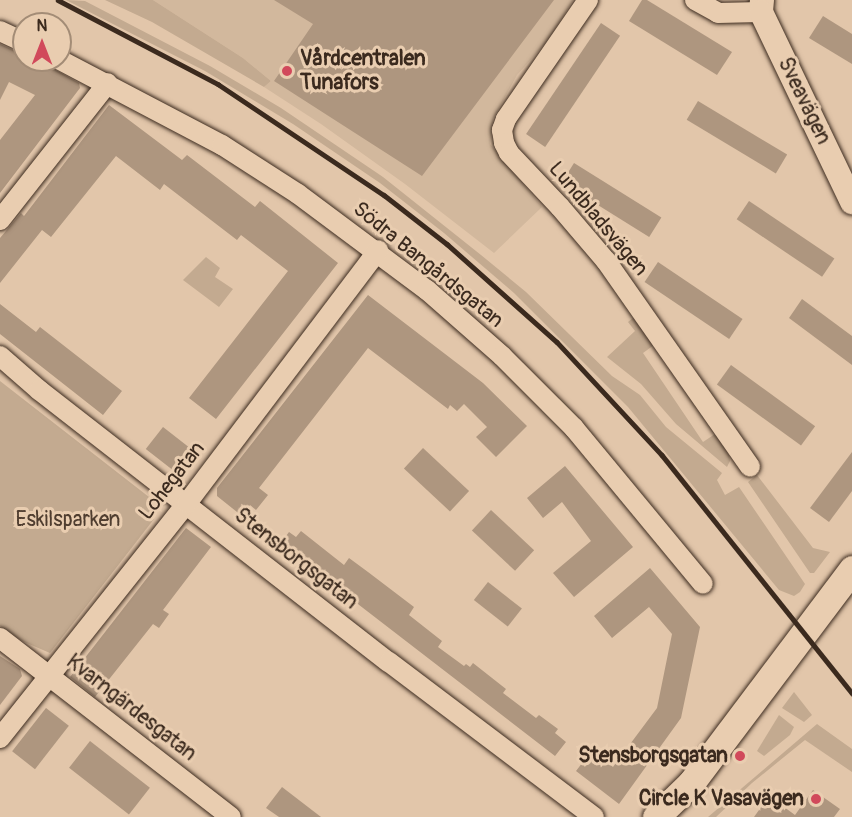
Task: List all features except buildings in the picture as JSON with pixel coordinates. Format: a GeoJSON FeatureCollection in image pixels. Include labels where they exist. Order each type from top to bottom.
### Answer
{"type":"FeatureCollection","features":[{"type":"Feature","properties":{"kind":"main road"},"geometry":{"type":"LineString","coordinates":[[656,817],[691,783],[852,569]]}},
{"type":"Feature","properties":{"kind":"main road"},"geometry":{"type":"LineString","coordinates":[[676,817],[691,783]]}},
{"type":"Feature","properties":{"kind":"street","name":"Lundbladsvägen"},"geometry":{"type":"LineString","coordinates":[[588,0],[506,118],[502,130],[504,143],[509,153],[560,207],[606,261],[750,467]]}},
{"type":"Feature","properties":{"kind":"street"},"geometry":{"type":"LineString","coordinates":[[694,0],[718,13],[761,6]]}},
{"type":"Feature","properties":{"kind":"street","name":"Sveavägen"},"geometry":{"type":"LineString","coordinates":[[761,6],[852,202]]}},
{"type":"Feature","properties":{"kind":"street","name":"Södra Bangårdsgatan"},"geometry":{"type":"LineString","coordinates":[[72,66],[222,145],[378,250],[427,290],[502,356],[574,428],[703,584]]}},
{"type":"Feature","properties":{"kind":"street"},"geometry":{"type":"LineString","coordinates":[[0,220],[108,83]]}},
{"type":"Feature","properties":{"kind":"street","name":"Lohegatan"},"geometry":{"type":"LineString","coordinates":[[0,738],[186,503],[378,250]]}},
{"type":"Feature","properties":{"kind":"street","name":"Stensborgsgatan"},"geometry":{"type":"LineString","coordinates":[[0,356],[39,390],[389,662],[594,817]]}},
{"type":"Feature","properties":{"kind":"street","name":"Kvarngärdesgatan"},"geometry":{"type":"LineString","coordinates":[[0,638],[50,675],[211,811],[231,817]]}},
{"type":"Feature","properties":{"kind":"shaded area"},"geometry":{"type":"Polygon","coordinates":[[[153,0],[573,0],[549,39],[517,75],[493,119],[490,144],[542,207],[494,253],[405,184],[321,124],[264,87],[271,81],[243,58],[153,0]]]}},
{"type":"Feature","properties":{"kind":"green space"},"geometry":{"type":"Polygon","coordinates":[[[66,0],[85,1],[210,66],[281,108],[383,177],[481,255],[526,292],[612,376],[640,395],[666,427],[722,473],[717,480],[725,495],[739,487],[805,584],[800,592],[794,596],[779,590],[628,407],[514,293],[444,233],[380,183],[293,124],[205,71],[66,0]]]}},
{"type":"Feature","properties":{"kind":"green space"},"geometry":{"type":"Polygon","coordinates":[[[105,0],[153,0],[243,58],[271,81],[264,87],[152,22],[105,0]]]}},
{"type":"Feature","properties":{"kind":"green space"},"geometry":{"type":"Polygon","coordinates":[[[206,257],[220,268],[215,277],[233,289],[219,307],[183,280],[206,257]]]}},
{"type":"Feature","properties":{"kind":"green space"},"geometry":{"type":"Polygon","coordinates":[[[633,318],[654,345],[643,353],[703,442],[715,434],[729,455],[730,461],[727,467],[676,424],[641,384],[607,357],[635,331],[628,322],[633,318]]]}},
{"type":"Feature","properties":{"kind":"green space","name":"Eskilsparken"},"geometry":{"type":"Polygon","coordinates":[[[0,381],[158,504],[154,519],[50,653],[22,641],[0,626],[0,381]]]}},
{"type":"Feature","properties":{"kind":"green space"},"geometry":{"type":"Polygon","coordinates":[[[757,475],[813,548],[830,552],[814,573],[810,573],[748,482],[757,475]]]}},
{"type":"Feature","properties":{"kind":"green space"},"geometry":{"type":"Polygon","coordinates":[[[794,692],[812,715],[804,722],[782,708],[794,692]]]}},
{"type":"Feature","properties":{"kind":"green space"},"geometry":{"type":"Polygon","coordinates":[[[779,715],[794,727],[790,735],[764,756],[757,751],[779,715]]]}},
{"type":"Feature","properties":{"kind":"green space"},"geometry":{"type":"Polygon","coordinates":[[[817,724],[852,749],[852,772],[805,740],[752,783],[716,817],[708,817],[817,724]]]}},
{"type":"Feature","properties":{"kind":"railway"},"geometry":{"type":"LineString","coordinates":[[58,0],[218,84],[384,195],[447,244],[557,342],[662,455],[852,693]]}},
{"type":"Feature","properties":{"kind":"place","name":"Vårdcentralen Tunafors"},"geometry":{"type":"Point","coordinates":[287,71]}},
{"type":"Feature","properties":{"kind":"place","name":"Stensborgsgatan"},"geometry":{"type":"Point","coordinates":[740,756]}},
{"type":"Feature","properties":{"kind":"place","name":"Circle K Vasavägen"},"geometry":{"type":"Point","coordinates":[816,799]}}]}
